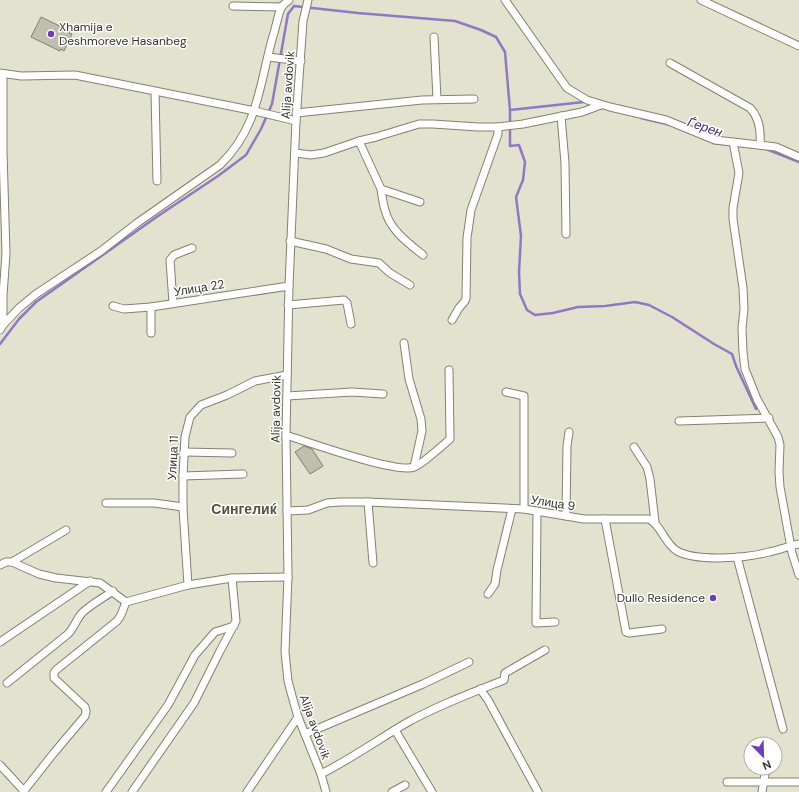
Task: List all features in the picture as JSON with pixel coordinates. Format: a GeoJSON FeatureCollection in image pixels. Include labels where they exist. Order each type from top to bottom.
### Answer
{"type":"FeatureCollection","features":[{"type":"Feature","properties":{"kind":"street"},"geometry":{"type":"LineString","coordinates":[[2,328],[19,308],[36,294],[101,251],[137,223],[220,165],[231,155],[258,112],[282,7],[289,0]]}},
{"type":"Feature","properties":{"kind":"street","name":"Alija avdovik"},"geometry":{"type":"LineString","coordinates":[[308,0],[303,21],[296,113],[288,286],[286,435],[288,577],[285,652],[288,681],[298,717],[321,774],[326,792]]}},
{"type":"Feature","properties":{"kind":"street"},"geometry":{"type":"LineString","coordinates":[[505,0],[567,88],[587,100],[601,105],[666,120],[715,140],[776,147],[799,157]]}},
{"type":"Feature","properties":{"kind":"street"},"geometry":{"type":"LineString","coordinates":[[701,0],[799,46]]}},
{"type":"Feature","properties":{"kind":"street"},"geometry":{"type":"LineString","coordinates":[[233,6],[282,7]]}},
{"type":"Feature","properties":{"kind":"street"},"geometry":{"type":"LineString","coordinates":[[434,37],[437,99]]}},
{"type":"Feature","properties":{"kind":"street"},"geometry":{"type":"LineString","coordinates":[[270,57],[301,61]]}},
{"type":"Feature","properties":{"kind":"street"},"geometry":{"type":"LineString","coordinates":[[670,63],[750,108],[755,113],[759,123],[760,145]]}},
{"type":"Feature","properties":{"kind":"street"},"geometry":{"type":"LineString","coordinates":[[2,328],[6,254],[3,241],[1,74],[21,76],[75,75],[278,116],[296,121]]}},
{"type":"Feature","properties":{"kind":"street"},"geometry":{"type":"LineString","coordinates":[[155,92],[157,181]]}},
{"type":"Feature","properties":{"kind":"street"},"geometry":{"type":"LineString","coordinates":[[296,113],[437,99],[474,98]]}},
{"type":"Feature","properties":{"kind":"street"},"geometry":{"type":"LineString","coordinates":[[295,153],[317,154],[419,124],[478,127],[523,124],[582,112],[601,105]]}},
{"type":"Feature","properties":{"kind":"street"},"geometry":{"type":"LineString","coordinates":[[561,116],[565,155],[566,234]]}},
{"type":"Feature","properties":{"kind":"street"},"geometry":{"type":"LineString","coordinates":[[452,320],[466,298],[467,238],[471,210],[502,126]]}},
{"type":"Feature","properties":{"kind":"street"},"geometry":{"type":"LineString","coordinates":[[359,141],[381,189],[385,211],[390,222],[402,238],[423,255]]}},
{"type":"Feature","properties":{"kind":"street"},"geometry":{"type":"LineString","coordinates":[[733,142],[738,173],[733,219],[743,288],[743,358],[745,369],[755,394],[778,436],[780,445],[780,487],[791,546],[799,575]]}},
{"type":"Feature","properties":{"kind":"street"},"geometry":{"type":"LineString","coordinates":[[381,189],[420,202]]}},
{"type":"Feature","properties":{"kind":"street"},"geometry":{"type":"LineString","coordinates":[[290,241],[326,249],[351,259],[379,263],[390,273],[410,285]]}},
{"type":"Feature","properties":{"kind":"street"},"geometry":{"type":"LineString","coordinates":[[172,303],[170,260],[174,255],[192,248]]}},
{"type":"Feature","properties":{"kind":"street","name":"Улица 22"},"geometry":{"type":"LineString","coordinates":[[113,306],[124,309],[151,307],[288,286]]}},
{"type":"Feature","properties":{"kind":"street"},"geometry":{"type":"LineString","coordinates":[[288,305],[344,300],[347,303],[351,324]]}},
{"type":"Feature","properties":{"kind":"street"},"geometry":{"type":"LineString","coordinates":[[151,307],[151,333]]}},
{"type":"Feature","properties":{"kind":"street"},"geometry":{"type":"LineString","coordinates":[[404,343],[409,379],[422,419],[422,431],[414,467]]}},
{"type":"Feature","properties":{"kind":"street"},"geometry":{"type":"LineString","coordinates":[[286,435],[370,461],[405,468],[414,467],[450,439],[449,370]]}},
{"type":"Feature","properties":{"kind":"street","name":"Улица 11"},"geometry":{"type":"LineString","coordinates":[[188,585],[183,507],[183,476],[185,437],[190,417],[201,405],[227,395],[255,381],[288,375]]}},
{"type":"Feature","properties":{"kind":"street"},"geometry":{"type":"LineString","coordinates":[[287,396],[352,392],[383,394]]}},
{"type":"Feature","properties":{"kind":"street"},"geometry":{"type":"LineString","coordinates":[[506,392],[524,396],[524,509]]}},
{"type":"Feature","properties":{"kind":"street"},"geometry":{"type":"LineString","coordinates":[[679,421],[769,418]]}},
{"type":"Feature","properties":{"kind":"street"},"geometry":{"type":"LineString","coordinates":[[566,516],[567,446],[569,432]]}},
{"type":"Feature","properties":{"kind":"street"},"geometry":{"type":"LineString","coordinates":[[634,447],[647,467],[655,522],[666,540],[679,552],[710,558],[737,557],[768,553],[799,544]]}},
{"type":"Feature","properties":{"kind":"street"},"geometry":{"type":"LineString","coordinates":[[184,452],[232,453]]}},
{"type":"Feature","properties":{"kind":"street"},"geometry":{"type":"LineString","coordinates":[[183,476],[243,474]]}},
{"type":"Feature","properties":{"kind":"street"},"geometry":{"type":"LineString","coordinates":[[368,502],[373,563]]}},
{"type":"Feature","properties":{"kind":"street","name":"Улица 9"},"geometry":{"type":"LineString","coordinates":[[286,511],[308,510],[327,503],[368,502],[524,509],[584,519],[649,519],[655,522]]}},
{"type":"Feature","properties":{"kind":"street"},"geometry":{"type":"LineString","coordinates":[[106,503],[154,503],[183,507]]}},
{"type":"Feature","properties":{"kind":"street"},"geometry":{"type":"LineString","coordinates":[[488,594],[495,584],[496,570],[512,509]]}},
{"type":"Feature","properties":{"kind":"street"},"geometry":{"type":"LineString","coordinates":[[537,511],[536,623],[555,622]]}},
{"type":"Feature","properties":{"kind":"street"},"geometry":{"type":"LineString","coordinates":[[605,519],[626,632],[630,633],[662,629]]}},
{"type":"Feature","properties":{"kind":"street"},"geometry":{"type":"LineString","coordinates":[[12,562],[66,530]]}},
{"type":"Feature","properties":{"kind":"street"},"geometry":{"type":"LineString","coordinates":[[737,557],[784,729]]}},
{"type":"Feature","properties":{"kind":"street"},"geometry":{"type":"LineString","coordinates":[[0,565],[6,562],[12,562],[39,574],[56,578],[90,580],[100,583],[113,591],[126,602]]}},
{"type":"Feature","properties":{"kind":"street"},"geometry":{"type":"LineString","coordinates":[[126,602],[188,585],[232,578],[288,577]]}},
{"type":"Feature","properties":{"kind":"street"},"geometry":{"type":"LineString","coordinates":[[132,792],[194,703],[234,626],[236,621],[232,578]]}},
{"type":"Feature","properties":{"kind":"street"},"geometry":{"type":"LineString","coordinates":[[0,642],[90,580]]}},
{"type":"Feature","properties":{"kind":"street"},"geometry":{"type":"LineString","coordinates":[[7,683],[68,634],[74,628],[78,618],[83,612],[113,591]]}},
{"type":"Feature","properties":{"kind":"street"},"geometry":{"type":"LineString","coordinates":[[0,765],[24,792],[85,716],[86,711],[84,707],[54,678],[54,673],[117,621],[122,615],[126,602]]}},
{"type":"Feature","properties":{"kind":"street"},"geometry":{"type":"LineString","coordinates":[[106,792],[168,705],[195,655],[215,632],[234,626]]}},
{"type":"Feature","properties":{"kind":"street"},"geometry":{"type":"LineString","coordinates":[[321,774],[437,707],[504,680],[505,673],[545,650]]}},
{"type":"Feature","properties":{"kind":"street"},"geometry":{"type":"LineString","coordinates":[[305,734],[423,684],[469,662]]}},
{"type":"Feature","properties":{"kind":"street"},"geometry":{"type":"LineString","coordinates":[[480,689],[488,700],[538,792]]}},
{"type":"Feature","properties":{"kind":"street"},"geometry":{"type":"LineString","coordinates":[[248,792],[298,717]]}},
{"type":"Feature","properties":{"kind":"street"},"geometry":{"type":"LineString","coordinates":[[395,730],[432,792]]}},
{"type":"Feature","properties":{"kind":"street"},"geometry":{"type":"LineString","coordinates":[[762,792],[764,776]]}},
{"type":"Feature","properties":{"kind":"street"},"geometry":{"type":"LineString","coordinates":[[727,782],[799,782]]}},
{"type":"Feature","properties":{"kind":"street"},"geometry":{"type":"LineString","coordinates":[[392,792],[405,785]]}},
{"type":"Feature","properties":{"kind":"building","name":"Xhamija e Deshmoreve Hasanbeg"},"geometry":{"type":"Polygon","coordinates":[[[41,17],[70,31],[69,33],[72,34],[64,51],[61,49],[60,51],[31,37],[41,17]]]}},
{"type":"Feature","properties":{"kind":"building"},"geometry":{"type":"Polygon","coordinates":[[[304,446],[312,449],[323,466],[310,474],[295,452],[304,446]]]}},
{"type":"Feature","properties":{"kind":"waterway"},"geometry":{"type":"LineString","coordinates":[[0,344],[19,319],[36,302],[246,155],[261,129],[272,104],[288,14],[294,6],[455,21],[496,37],[505,52],[510,110],[510,146],[519,145],[525,162],[523,180],[516,197],[521,236],[519,272],[520,294],[527,310],[535,315],[553,313],[578,307],[605,306],[635,302],[649,305],[672,317],[732,354],[756,409]]}},
{"type":"Feature","properties":{"kind":"waterway"},"geometry":{"type":"LineString","coordinates":[[510,110],[584,102]]}},
{"type":"Feature","properties":{"kind":"waterway","name":"Ѓерен"},"geometry":{"type":"LineString","coordinates":[[641,118],[671,125]]}},
{"type":"Feature","properties":{"kind":"waterway","name":"Ѓерен"},"geometry":{"type":"LineString","coordinates":[[713,143],[759,148]]}},
{"type":"Feature","properties":{"kind":"waterway","name":"Ѓерен"},"geometry":{"type":"LineString","coordinates":[[766,149],[799,162]]}},
{"type":"Feature","properties":{"kind":"place","name":"Xhamija e Deshmoreve Hasanbeg"},"geometry":{"type":"Point","coordinates":[51,34]}},
{"type":"Feature","properties":{"kind":"place","name":"Dullo Residence"},"geometry":{"type":"Point","coordinates":[713,598]}},
{"type":"Feature","properties":{"kind":"district","name":"Сингелиќ"},"geometry":{"type":"Point","coordinates":[244,509]}}]}
